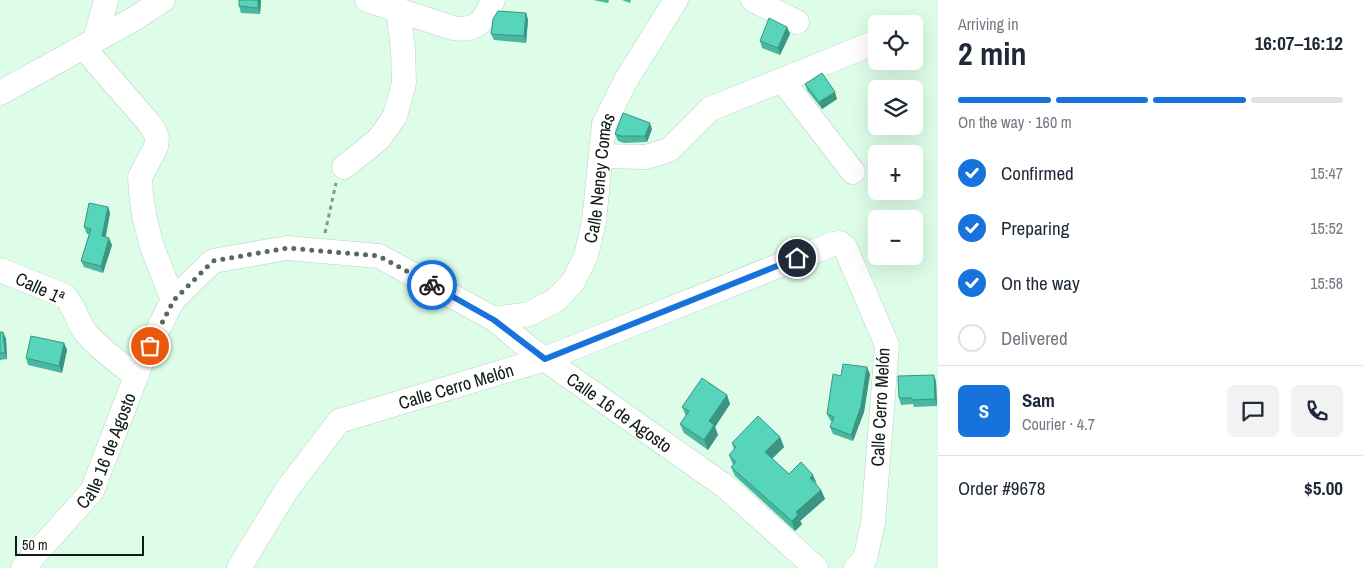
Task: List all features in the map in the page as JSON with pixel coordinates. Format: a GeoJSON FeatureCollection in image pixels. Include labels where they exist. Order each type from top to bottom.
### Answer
{"type":"FeatureCollection","features":[{"type":"Feature","properties":{"kind":"street"},"geometry":{"type":"LineString","coordinates":[[89,43],[106,0]]}},
{"type":"Feature","properties":{"kind":"street"},"geometry":{"type":"LineString","coordinates":[[0,92],[134,19],[164,0]]}},
{"type":"Feature","properties":{"kind":"street"},"geometry":{"type":"LineString","coordinates":[[367,0],[463,30],[480,23],[487,15],[493,0]]}},
{"type":"Feature","properties":{"kind":"street","name":"Calle Neney Comas"},"geometry":{"type":"LineString","coordinates":[[494,320],[529,314],[556,300],[573,282],[586,256],[594,221],[604,124],[626,80],[676,0]]}},
{"type":"Feature","properties":{"kind":"street"},"geometry":{"type":"LineString","coordinates":[[753,0],[797,22]]}},
{"type":"Feature","properties":{"kind":"street"},"geometry":{"type":"LineString","coordinates":[[344,167],[379,139],[395,116],[404,83],[403,50],[398,10]]}},
{"type":"Feature","properties":{"kind":"street"},"geometry":{"type":"LineString","coordinates":[[89,43],[149,123],[157,138],[156,147],[140,177],[141,194],[152,247],[174,300]]}},
{"type":"Feature","properties":{"kind":"street"},"geometry":{"type":"LineString","coordinates":[[601,156],[646,157],[669,150],[710,109],[868,45]]}},
{"type":"Feature","properties":{"kind":"street"},"geometry":{"type":"LineString","coordinates":[[782,80],[853,172]]}},
{"type":"Feature","properties":{"kind":"street","name":"Calle Cerro Melón"},"geometry":{"type":"LineString","coordinates":[[239,568],[286,491],[339,421],[545,359],[833,244],[840,243],[845,246],[886,345],[873,523],[864,559],[856,568]]}},
{"type":"Feature","properties":{"kind":"street","name":"Calle 16 de Agosto"},"geometry":{"type":"LineString","coordinates":[[24,568],[92,491],[142,361],[174,300],[213,261],[287,248],[379,256],[494,320],[545,359],[726,487],[816,568]]}},
{"type":"Feature","properties":{"kind":"street","name":"Calle 1ª"},"geometry":{"type":"LineString","coordinates":[[0,270],[65,296],[72,303],[84,331],[92,340],[136,376]]}},
{"type":"Feature","properties":{"kind":"path"},"geometry":{"type":"LineString","coordinates":[[322,251],[336,183],[344,167]]}},
{"type":"Feature","properties":{"kind":"building"},"geometry":{"type":"Polygon","coordinates":[[[239,0],[258,0],[258,8],[239,6],[239,0]]]}},
{"type":"Feature","properties":{"kind":"building"},"geometry":{"type":"Polygon","coordinates":[[[498,11],[526,13],[524,36],[491,34],[493,19],[498,11]]]}},
{"type":"Feature","properties":{"kind":"building"},"geometry":{"type":"Polygon","coordinates":[[[769,18],[787,27],[778,48],[760,41],[769,18]]]}},
{"type":"Feature","properties":{"kind":"building"},"geometry":{"type":"Polygon","coordinates":[[[822,73],[835,92],[819,102],[805,84],[822,73]]]}},
{"type":"Feature","properties":{"kind":"building"},"geometry":{"type":"Polygon","coordinates":[[[623,113],[650,123],[645,136],[621,136],[615,134],[623,113]]]}},
{"type":"Feature","properties":{"kind":"building"},"geometry":{"type":"Polygon","coordinates":[[[89,203],[108,207],[102,236],[109,238],[101,266],[81,261],[91,229],[84,227],[89,203]]]}},
{"type":"Feature","properties":{"kind":"building"},"geometry":{"type":"Polygon","coordinates":[[[0,332],[3,332],[5,353],[0,353],[0,332]]]}},
{"type":"Feature","properties":{"kind":"building"},"geometry":{"type":"Polygon","coordinates":[[[31,336],[64,343],[59,366],[26,358],[31,336]]]}},
{"type":"Feature","properties":{"kind":"building"},"geometry":{"type":"Polygon","coordinates":[[[843,364],[867,367],[861,406],[851,435],[830,427],[834,417],[827,414],[833,374],[841,376],[843,364]]]}},
{"type":"Feature","properties":{"kind":"building"},"geometry":{"type":"Polygon","coordinates":[[[934,375],[935,399],[912,400],[912,398],[899,398],[898,376],[934,375]]]}},
{"type":"Feature","properties":{"kind":"building"},"geometry":{"type":"Polygon","coordinates":[[[702,378],[727,395],[709,421],[714,425],[704,440],[680,424],[689,411],[682,407],[702,378]]]}},
{"type":"Feature","properties":{"kind":"building"},"geometry":{"type":"Polygon","coordinates":[[[758,416],[780,437],[765,452],[789,474],[801,462],[813,475],[810,478],[821,490],[796,512],[798,515],[792,521],[731,467],[736,462],[729,455],[736,447],[732,443],[758,416]]]}},
{"type":"Feature","properties":{"kind":"way so far"},"geometry":{"type":"LineString","coordinates":[[150,346],[174,300],[213,261],[287,248],[379,256],[432,285]]}},
{"type":"Feature","properties":{"kind":"route"},"geometry":{"type":"LineString","coordinates":[[432,285],[494,320],[545,359],[797,258]]}}]}
